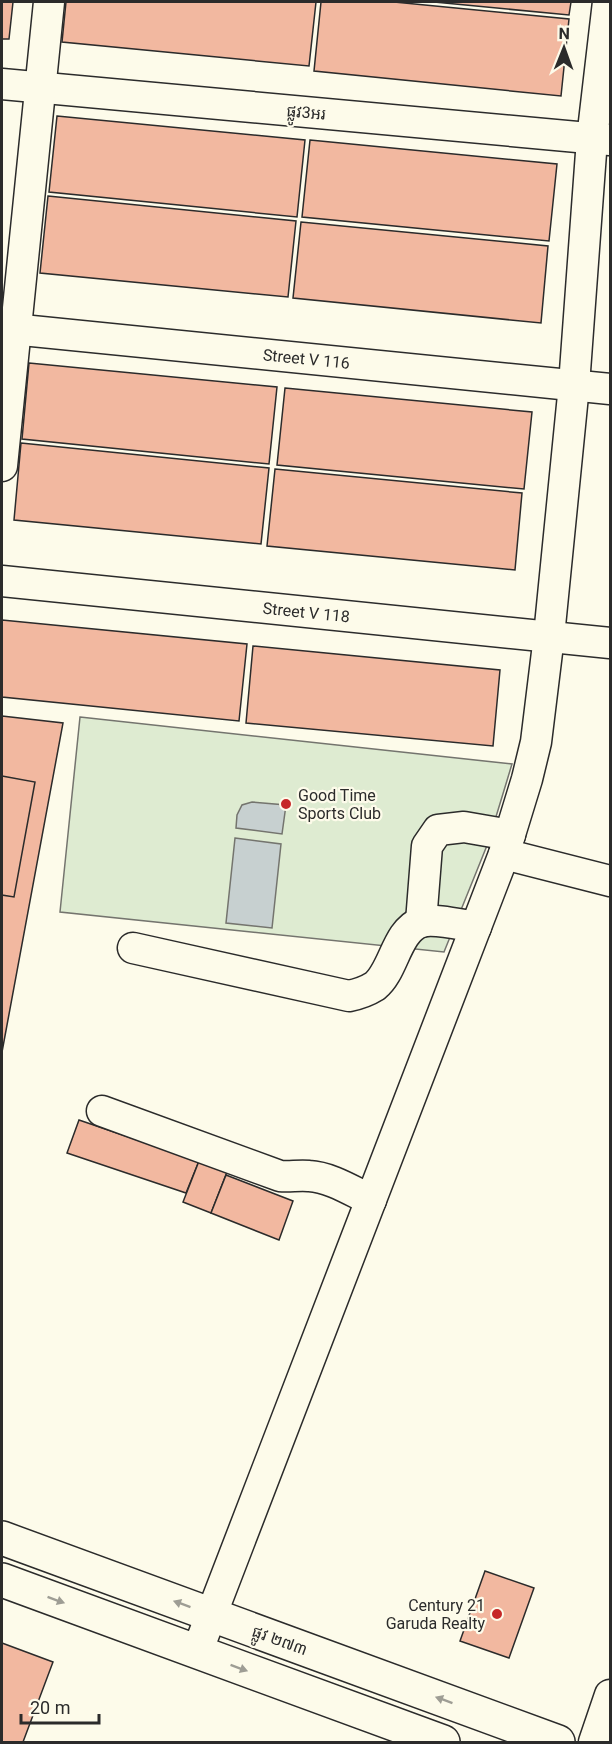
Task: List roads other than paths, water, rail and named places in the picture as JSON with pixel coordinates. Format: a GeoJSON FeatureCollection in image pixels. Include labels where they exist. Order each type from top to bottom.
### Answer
{"type":"FeatureCollection","features":[{"type":"Feature","properties":{"kind":"main road","name":"ផ្លូវ ២៧៣"},"geometry":{"type":"LineString","coordinates":[[2,1538],[212,1615],[480,1729],[558,1743]]}},
{"type":"Feature","properties":{"kind":"main road"},"geometry":{"type":"LineString","coordinates":[[2,1580],[443,1743]]}},
{"type":"Feature","properties":{"kind":"street"},"geometry":{"type":"LineString","coordinates":[[2,466],[9,329],[50,2]]}},
{"type":"Feature","properties":{"kind":"street"},"geometry":{"type":"LineString","coordinates":[[197,1652],[507,845],[527,779],[536,742],[549,636],[601,140],[608,2]]}},
{"type":"Feature","properties":{"kind":"street","name":"ផ្លូវ3អរ"},"geometry":{"type":"LineString","coordinates":[[2,84],[601,140]]}},
{"type":"Feature","properties":{"kind":"street","name":"Street V 116"},"geometry":{"type":"LineString","coordinates":[[9,329],[610,389]]}},
{"type":"Feature","properties":{"kind":"street","name":"Street V 118"},"geometry":{"type":"LineString","coordinates":[[2,581],[610,643]]}},
{"type":"Feature","properties":{"kind":"street"},"geometry":{"type":"LineString","coordinates":[[421,922],[428,846],[438,830],[464,827],[507,845],[610,881]]}},
{"type":"Feature","properties":{"kind":"street"},"geometry":{"type":"LineString","coordinates":[[133,948],[349,996],[365,992],[377,984],[404,937],[412,927],[421,922],[430,921],[476,927]]}},
{"type":"Feature","properties":{"kind":"street"},"geometry":{"type":"LineString","coordinates":[[102,1111],[280,1176],[323,1178],[371,1200]]}},
{"type":"Feature","properties":{"kind":"street"},"geometry":{"type":"LineString","coordinates":[[594,1743],[610,1695]]}},
{"type":"Feature","properties":{"kind":"place","name":"Good Time Sports Club"},"geometry":{"type":"Point","coordinates":[286,804]}},
{"type":"Feature","properties":{"kind":"place","name":"Century 21 Garuda Realty"},"geometry":{"type":"Point","coordinates":[497,1614]}}]}
